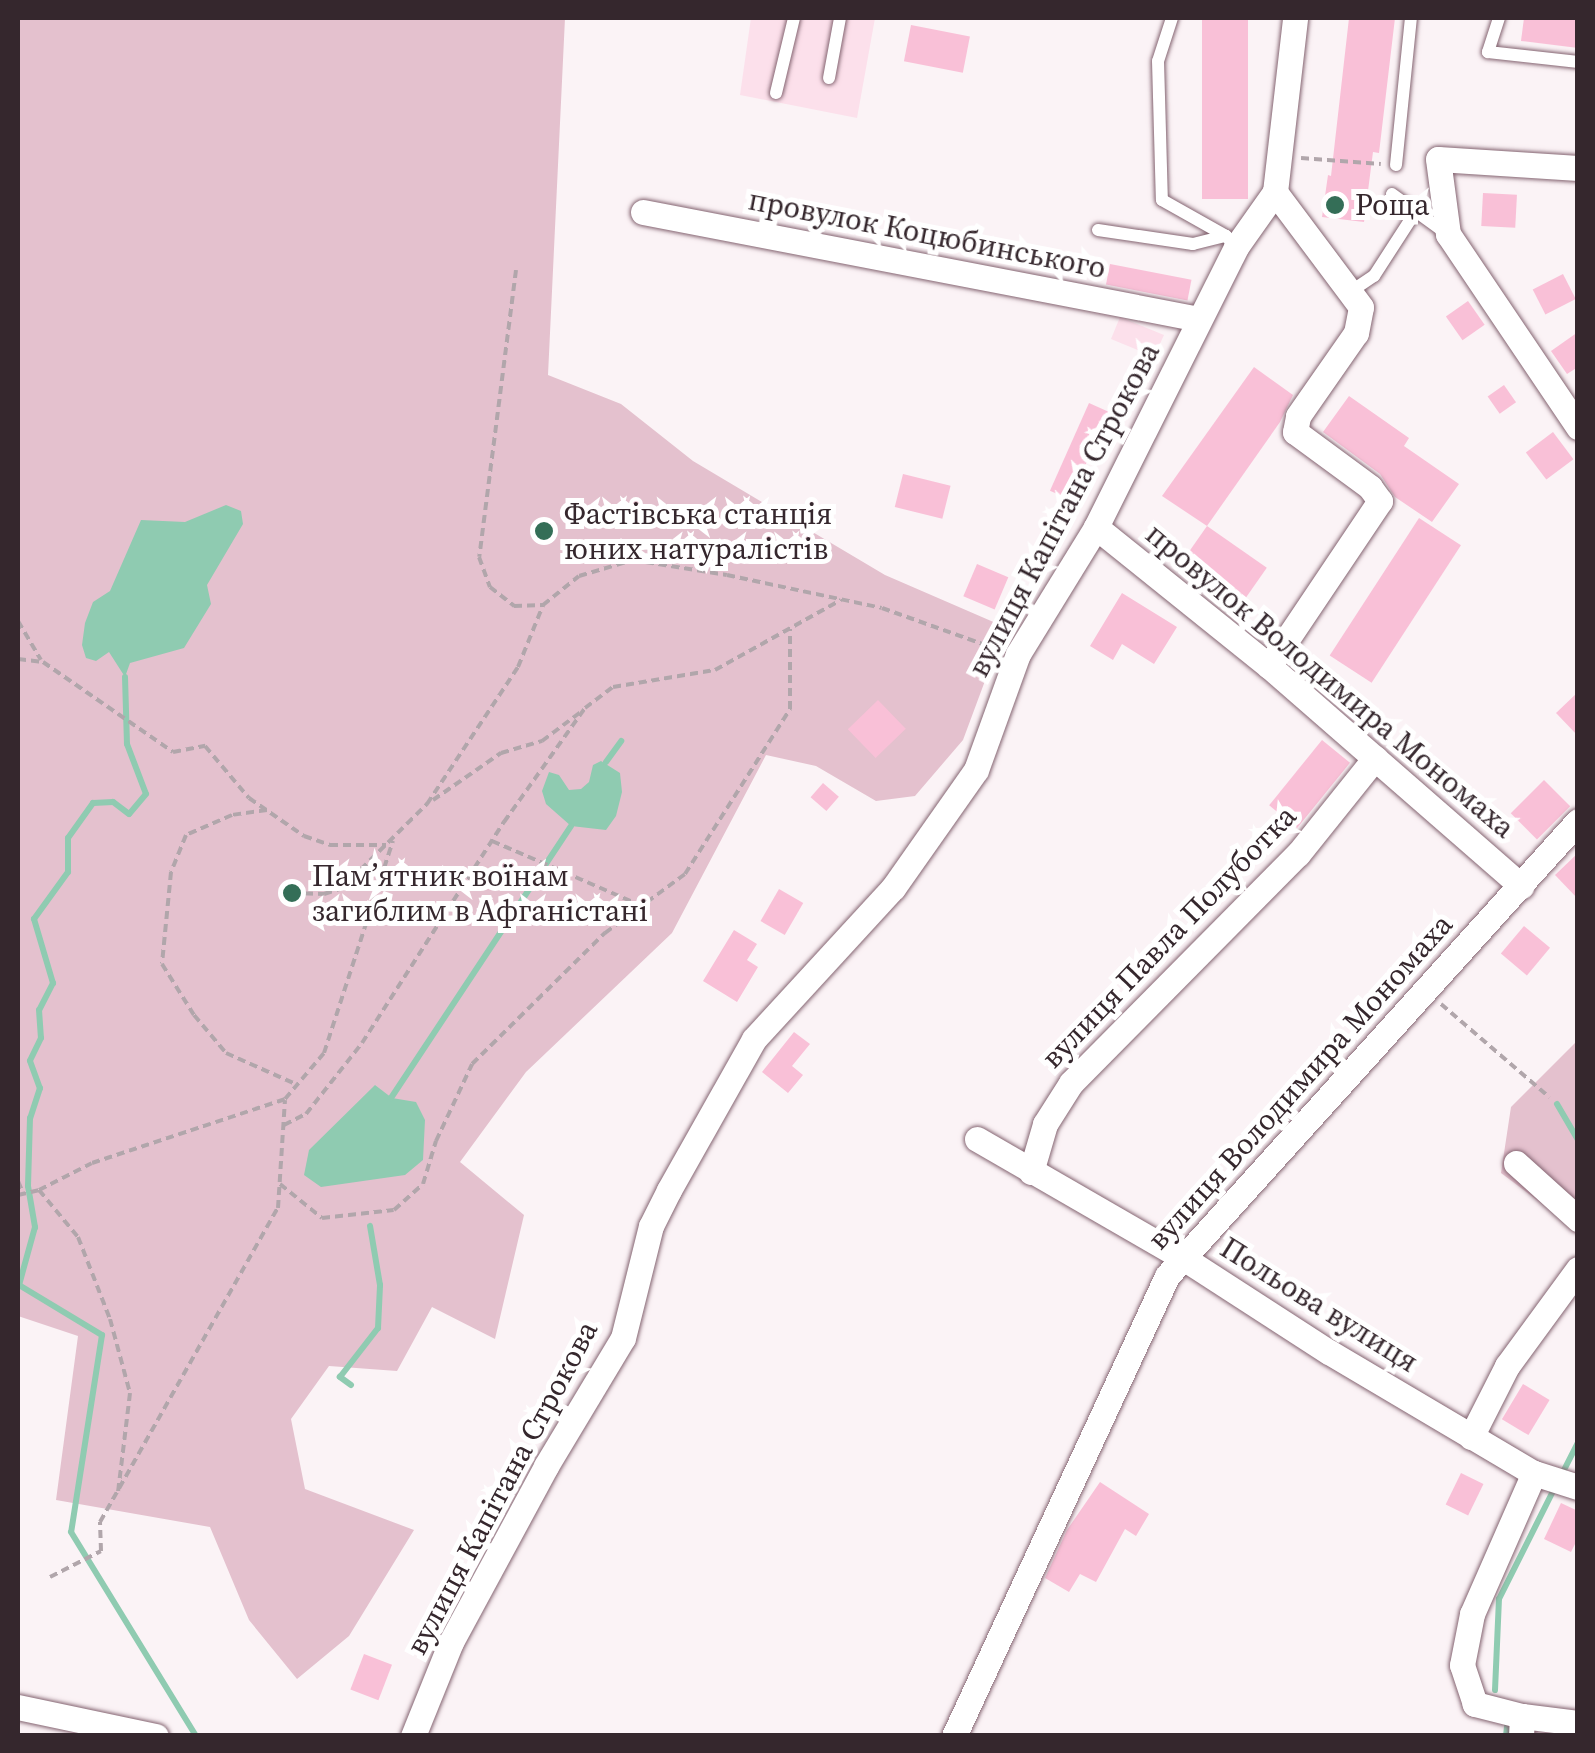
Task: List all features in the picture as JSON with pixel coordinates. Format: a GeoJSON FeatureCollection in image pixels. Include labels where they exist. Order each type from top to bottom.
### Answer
{"type":"FeatureCollection","features":[{"type":"Feature","properties":{"kind":"street","name":"вулиця Капітана Строкова"},"geometry":{"type":"LineString","coordinates":[[414,1736],[450,1642],[546,1466],[624,1338],[650,1226],[678,1173],[754,1038],[893,888],[976,770],[1018,654],[1096,527],[1199,319],[1231,242],[1275,192],[1295,18]]}},
{"type":"Feature","properties":{"kind":"street"},"geometry":{"type":"LineString","coordinates":[[1578,168],[1438,160],[1448,234],[1578,428]]}},
{"type":"Feature","properties":{"kind":"street"},"geometry":{"type":"LineString","coordinates":[[1269,666],[1380,501],[1370,487],[1296,432],[1298,416],[1356,333],[1361,307],[1275,192]]}},
{"type":"Feature","properties":{"kind":"street","name":"провулок Коцюбинського"},"geometry":{"type":"LineString","coordinates":[[643,212],[1199,319]]}},
{"type":"Feature","properties":{"kind":"street","name":"провулок Володимира Мономаха"},"geometry":{"type":"LineString","coordinates":[[1096,527],[1269,666],[1521,886]]}},
{"type":"Feature","properties":{"kind":"street","name":"вулиця Павла Полуботка"},"geometry":{"type":"LineString","coordinates":[[1031,1172],[1045,1124],[1071,1083],[1298,854],[1375,758]]}},
{"type":"Feature","properties":{"kind":"street","name":"вулиця Володимира Мономаха"},"geometry":{"type":"LineString","coordinates":[[954,1736],[1167,1276],[1578,821]]}},
{"type":"Feature","properties":{"kind":"street","name":"Польова вулиця"},"geometry":{"type":"LineString","coordinates":[[977,1139],[1185,1260],[1534,1474],[1578,1487]]}},
{"type":"Feature","properties":{"kind":"street"},"geometry":{"type":"LineString","coordinates":[[1516,1164],[1578,1218]]}},
{"type":"Feature","properties":{"kind":"street"},"geometry":{"type":"LineString","coordinates":[[1471,1437],[1507,1366],[1578,1269]]}},
{"type":"Feature","properties":{"kind":"street"},"geometry":{"type":"LineString","coordinates":[[1534,1474],[1472,1614],[1462,1665],[1475,1704],[1522,1726],[1578,1723]]}},
{"type":"Feature","properties":{"kind":"street"},"geometry":{"type":"LineString","coordinates":[[18,1707],[156,1736]]}},
{"type":"Feature","properties":{"kind":"lane"},"geometry":{"type":"LineString","coordinates":[[776,93],[794,18]]}},
{"type":"Feature","properties":{"kind":"lane"},"geometry":{"type":"LineString","coordinates":[[828,78],[840,18]]}},
{"type":"Feature","properties":{"kind":"lane"},"geometry":{"type":"LineString","coordinates":[[1172,18],[1158,60],[1162,200],[1231,242]]}},
{"type":"Feature","properties":{"kind":"lane"},"geometry":{"type":"LineString","coordinates":[[1396,165],[1412,18]]}},
{"type":"Feature","properties":{"kind":"lane"},"geometry":{"type":"LineString","coordinates":[[1499,18],[1488,52],[1578,62]]}},
{"type":"Feature","properties":{"kind":"lane"},"geometry":{"type":"LineString","coordinates":[[1392,194],[1448,234]]}},
{"type":"Feature","properties":{"kind":"lane"},"geometry":{"type":"LineString","coordinates":[[1350,292],[1374,276],[1416,211]]}},
{"type":"Feature","properties":{"kind":"lane"},"geometry":{"type":"LineString","coordinates":[[1098,230],[1193,244],[1231,242]]}},
{"type":"Feature","properties":{"kind":"path"},"geometry":{"type":"LineString","coordinates":[[1279,157],[1396,165]]}},
{"type":"Feature","properties":{"kind":"path"},"geometry":{"type":"LineString","coordinates":[[516,270],[479,556],[490,587],[514,606],[543,605]]}},
{"type":"Feature","properties":{"kind":"path"},"geometry":{"type":"LineString","coordinates":[[427,804],[518,667],[543,605],[579,576],[632,560],[844,599],[1018,654]]}},
{"type":"Feature","properties":{"kind":"path"},"geometry":{"type":"LineString","coordinates":[[292,892],[324,894],[342,888],[427,804],[501,752],[542,741],[613,687],[714,670],[844,599]]}},
{"type":"Feature","properties":{"kind":"path"},"geometry":{"type":"LineString","coordinates":[[18,621],[43,662],[173,752],[205,746],[249,798],[304,836],[330,845],[386,845]]}},
{"type":"Feature","properties":{"kind":"path"},"geometry":{"type":"LineString","coordinates":[[280,1184],[322,1218],[394,1210],[423,1184],[436,1141],[472,1064],[605,933],[685,874],[790,709],[790,629]]}},
{"type":"Feature","properties":{"kind":"path"},"geometry":{"type":"LineString","coordinates":[[18,660],[43,662]]}},
{"type":"Feature","properties":{"kind":"path"},"geometry":{"type":"LineString","coordinates":[[284,1125],[306,1114],[362,1043],[492,842],[586,708]]}},
{"type":"Feature","properties":{"kind":"path"},"geometry":{"type":"LineString","coordinates":[[267,810],[232,815],[186,835],[171,872],[162,964],[194,1015],[226,1053],[298,1085]]}},
{"type":"Feature","properties":{"kind":"path"},"geometry":{"type":"LineString","coordinates":[[18,1181],[20,1194],[37,1190],[92,1164],[286,1099],[324,1053],[394,836]]}},
{"type":"Feature","properties":{"kind":"path"},"geometry":{"type":"LineString","coordinates":[[492,842],[561,868],[642,906]]}},
{"type":"Feature","properties":{"kind":"path"},"geometry":{"type":"LineString","coordinates":[[1426,992],[1549,1097]]}},
{"type":"Feature","properties":{"kind":"path"},"geometry":{"type":"LineString","coordinates":[[50,1577],[101,1550],[100,1522],[278,1208],[286,1099]]}},
{"type":"Feature","properties":{"kind":"path"},"geometry":{"type":"LineString","coordinates":[[37,1190],[78,1237],[110,1319],[130,1393],[118,1495]]}},
{"type":"Feature","properties":{"kind":"shaded area"},"geometry":{"type":"Polygon","coordinates":[[[18,18],[565,18],[548,375],[621,404],[693,461],[885,575],[1005,627],[963,740],[915,796],[876,801],[816,766],[766,755],[672,933],[526,1072],[460,1162],[524,1215],[495,1339],[432,1307],[397,1371],[329,1366],[291,1419],[305,1489],[414,1530],[349,1636],[297,1679],[249,1620],[210,1527],[56,1500],[78,1336],[18,1316],[18,18]]]}},
{"type":"Feature","properties":{"kind":"shaded area"},"geometry":{"type":"Polygon","coordinates":[[[751,18],[875,18],[857,118],[740,95],[751,18]]]}},
{"type":"Feature","properties":{"kind":"shaded area"},"geometry":{"type":"Polygon","coordinates":[[[1120,317],[1164,335],[1149,368],[1136,362],[1140,351],[1111,339],[1120,317]]]}},
{"type":"Feature","properties":{"kind":"shaded area"},"geometry":{"type":"Polygon","coordinates":[[[226,505],[241,511],[243,524],[207,585],[211,604],[184,648],[130,663],[125,677],[109,652],[96,661],[86,658],[82,645],[93,602],[110,591],[141,520],[185,522],[226,505]]]}},
{"type":"Feature","properties":{"kind":"shaded area"},"geometry":{"type":"Polygon","coordinates":[[[601,761],[620,773],[622,792],[616,816],[606,830],[571,826],[546,804],[542,791],[549,772],[559,775],[569,790],[581,789],[589,782],[593,765],[601,761]]]}},
{"type":"Feature","properties":{"kind":"shaded area"},"geometry":{"type":"Polygon","coordinates":[[[1577,1041],[1577,1230],[1501,1173],[1511,1107],[1577,1041]]]}},
{"type":"Feature","properties":{"kind":"shaded area"},"geometry":{"type":"Polygon","coordinates":[[[375,1085],[392,1098],[416,1102],[425,1120],[423,1160],[405,1175],[321,1187],[304,1175],[309,1150],[375,1085]]]}},
{"type":"Feature","properties":{"kind":"building"},"geometry":{"type":"Polygon","coordinates":[[[1202,18],[1248,18],[1248,199],[1202,199],[1202,18]]]}},
{"type":"Feature","properties":{"kind":"building"},"geometry":{"type":"Polygon","coordinates":[[[1349,18],[1395,18],[1379,153],[1373,152],[1364,222],[1322,217],[1328,175],[1331,176],[1349,18]]]}},
{"type":"Feature","properties":{"kind":"building"},"geometry":{"type":"Polygon","coordinates":[[[1524,18],[1578,18],[1578,48],[1521,41],[1524,18]]]}},
{"type":"Feature","properties":{"kind":"building"},"geometry":{"type":"Polygon","coordinates":[[[911,25],[970,36],[963,73],[904,61],[911,25]]]}},
{"type":"Feature","properties":{"kind":"building"},"geometry":{"type":"Polygon","coordinates":[[[1483,193],[1517,195],[1515,228],[1481,226],[1483,193]]]}},
{"type":"Feature","properties":{"kind":"building"},"geometry":{"type":"Polygon","coordinates":[[[1110,264],[1191,280],[1187,300],[1106,285],[1110,264]]]}},
{"type":"Feature","properties":{"kind":"building"},"geometry":{"type":"Polygon","coordinates":[[[1563,274],[1576,299],[1545,314],[1533,289],[1563,274]]]}},
{"type":"Feature","properties":{"kind":"building"},"geometry":{"type":"Polygon","coordinates":[[[1468,301],[1485,325],[1463,340],[1446,316],[1468,301]]]}},
{"type":"Feature","properties":{"kind":"building"},"geometry":{"type":"Polygon","coordinates":[[[1578,332],[1578,367],[1567,374],[1551,351],[1578,332]]]}},
{"type":"Feature","properties":{"kind":"building"},"geometry":{"type":"Polygon","coordinates":[[[1254,367],[1293,395],[1280,422],[1207,526],[1162,496],[1254,367]]]}},
{"type":"Feature","properties":{"kind":"building"},"geometry":{"type":"Polygon","coordinates":[[[1504,385],[1516,402],[1500,414],[1488,396],[1504,385]]]}},
{"type":"Feature","properties":{"kind":"building"},"geometry":{"type":"Polygon","coordinates":[[[1349,396],[1409,438],[1404,446],[1459,484],[1432,522],[1395,497],[1380,474],[1323,432],[1349,396]]]}},
{"type":"Feature","properties":{"kind":"building"},"geometry":{"type":"Polygon","coordinates":[[[1089,403],[1109,412],[1070,500],[1050,491],[1089,403]]]}},
{"type":"Feature","properties":{"kind":"building"},"geometry":{"type":"Polygon","coordinates":[[[1553,432],[1573,459],[1546,480],[1526,452],[1553,432]]]}},
{"type":"Feature","properties":{"kind":"building"},"geometry":{"type":"Polygon","coordinates":[[[903,474],[951,486],[942,519],[895,507],[903,474]]]}},
{"type":"Feature","properties":{"kind":"building"},"geometry":{"type":"Polygon","coordinates":[[[1419,518],[1461,545],[1372,683],[1330,656],[1419,518]]]}},
{"type":"Feature","properties":{"kind":"building"},"geometry":{"type":"Polygon","coordinates":[[[1207,526],[1267,568],[1240,606],[1181,564],[1207,526]]]}},
{"type":"Feature","properties":{"kind":"building"},"geometry":{"type":"Polygon","coordinates":[[[977,564],[1008,577],[995,610],[963,596],[977,564]]]}},
{"type":"Feature","properties":{"kind":"building"},"geometry":{"type":"Polygon","coordinates":[[[1122,593],[1177,627],[1154,664],[1122,644],[1113,660],[1090,646],[1122,593]]]}},
{"type":"Feature","properties":{"kind":"building"},"geometry":{"type":"Polygon","coordinates":[[[1578,692],[1578,736],[1556,713],[1578,692]]]}},
{"type":"Feature","properties":{"kind":"building"},"geometry":{"type":"Polygon","coordinates":[[[878,700],[906,729],[876,758],[848,729],[878,700]]]}},
{"type":"Feature","properties":{"kind":"building"},"geometry":{"type":"Polygon","coordinates":[[[1322,740],[1350,763],[1297,828],[1269,805],[1322,740]]]}},
{"type":"Feature","properties":{"kind":"building"},"geometry":{"type":"Polygon","coordinates":[[[1544,780],[1570,806],[1537,839],[1511,813],[1544,780]]]}},
{"type":"Feature","properties":{"kind":"building"},"geometry":{"type":"Polygon","coordinates":[[[823,783],[839,797],[826,811],[811,797],[823,783]]]}},
{"type":"Feature","properties":{"kind":"building"},"geometry":{"type":"Polygon","coordinates":[[[1578,853],[1578,899],[1555,875],[1578,853]]]}},
{"type":"Feature","properties":{"kind":"building"},"geometry":{"type":"Polygon","coordinates":[[[779,889],[803,903],[785,935],[760,921],[779,889]]]}},
{"type":"Feature","properties":{"kind":"building"},"geometry":{"type":"Polygon","coordinates":[[[1524,926],[1550,948],[1527,975],[1501,954],[1524,926]]]}},
{"type":"Feature","properties":{"kind":"building"},"geometry":{"type":"Polygon","coordinates":[[[734,930],[757,944],[747,960],[758,967],[737,1002],[703,981],[734,930]]]}},
{"type":"Feature","properties":{"kind":"building"},"geometry":{"type":"Polygon","coordinates":[[[794,1032],[810,1044],[792,1066],[803,1075],[788,1093],[762,1072],[794,1032]]]}},
{"type":"Feature","properties":{"kind":"building"},"geometry":{"type":"Polygon","coordinates":[[[1523,1384],[1550,1400],[1528,1435],[1502,1419],[1523,1384]]]}},
{"type":"Feature","properties":{"kind":"building"},"geometry":{"type":"Polygon","coordinates":[[[1461,1473],[1483,1484],[1468,1515],[1446,1504],[1461,1473]]]}},
{"type":"Feature","properties":{"kind":"building"},"geometry":{"type":"Polygon","coordinates":[[[1100,1482],[1149,1514],[1136,1536],[1125,1529],[1096,1582],[1080,1574],[1069,1592],[1045,1578],[1067,1530],[1100,1482]]]}},
{"type":"Feature","properties":{"kind":"building"},"geometry":{"type":"Polygon","coordinates":[[[1561,1503],[1578,1511],[1578,1538],[1571,1552],[1544,1539],[1561,1503]]]}},
{"type":"Feature","properties":{"kind":"building"},"geometry":{"type":"Polygon","coordinates":[[[364,1654],[392,1665],[378,1700],[350,1689],[364,1654]]]}},
{"type":"Feature","properties":{"kind":"waterway"},"geometry":{"type":"LineString","coordinates":[[125,677],[127,744],[146,794],[129,814],[113,802],[93,803],[68,838],[68,872],[34,919],[53,983],[39,1010],[41,1038],[30,1061],[40,1088],[30,1118],[28,1186],[35,1227],[19,1285],[102,1335],[71,1532],[196,1736]]}},
{"type":"Feature","properties":{"kind":"waterway"},"geometry":{"type":"LineString","coordinates":[[606,762],[621,741]]}},
{"type":"Feature","properties":{"kind":"waterway"},"geometry":{"type":"LineString","coordinates":[[391,1098],[571,826]]}},
{"type":"Feature","properties":{"kind":"waterway"},"geometry":{"type":"LineString","coordinates":[[1557,1104],[1578,1140]]}},
{"type":"Feature","properties":{"kind":"waterway"},"geometry":{"type":"LineString","coordinates":[[351,1385],[340,1377],[378,1328],[380,1285],[370,1226]]}},
{"type":"Feature","properties":{"kind":"waterway"},"geometry":{"type":"LineString","coordinates":[[1564,1470],[1578,1442]]}},
{"type":"Feature","properties":{"kind":"waterway"},"geometry":{"type":"LineString","coordinates":[[1495,1690],[1499,1599],[1554,1489]]}},
{"type":"Feature","properties":{"kind":"waterway"},"geometry":{"type":"LineString","coordinates":[[1506,1736],[1508,1717]]}},
{"type":"Feature","properties":{"kind":"place","name":"Роща"},"geometry":{"type":"Point","coordinates":[1335,205]}},
{"type":"Feature","properties":{"kind":"place","name":"Фастівська станція юних натуралістів"},"geometry":{"type":"Point","coordinates":[544,531]}},
{"type":"Feature","properties":{"kind":"place","name":"Пам’ятник воїнам загиблим в Афганістані"},"geometry":{"type":"Point","coordinates":[292,893]}}]}
